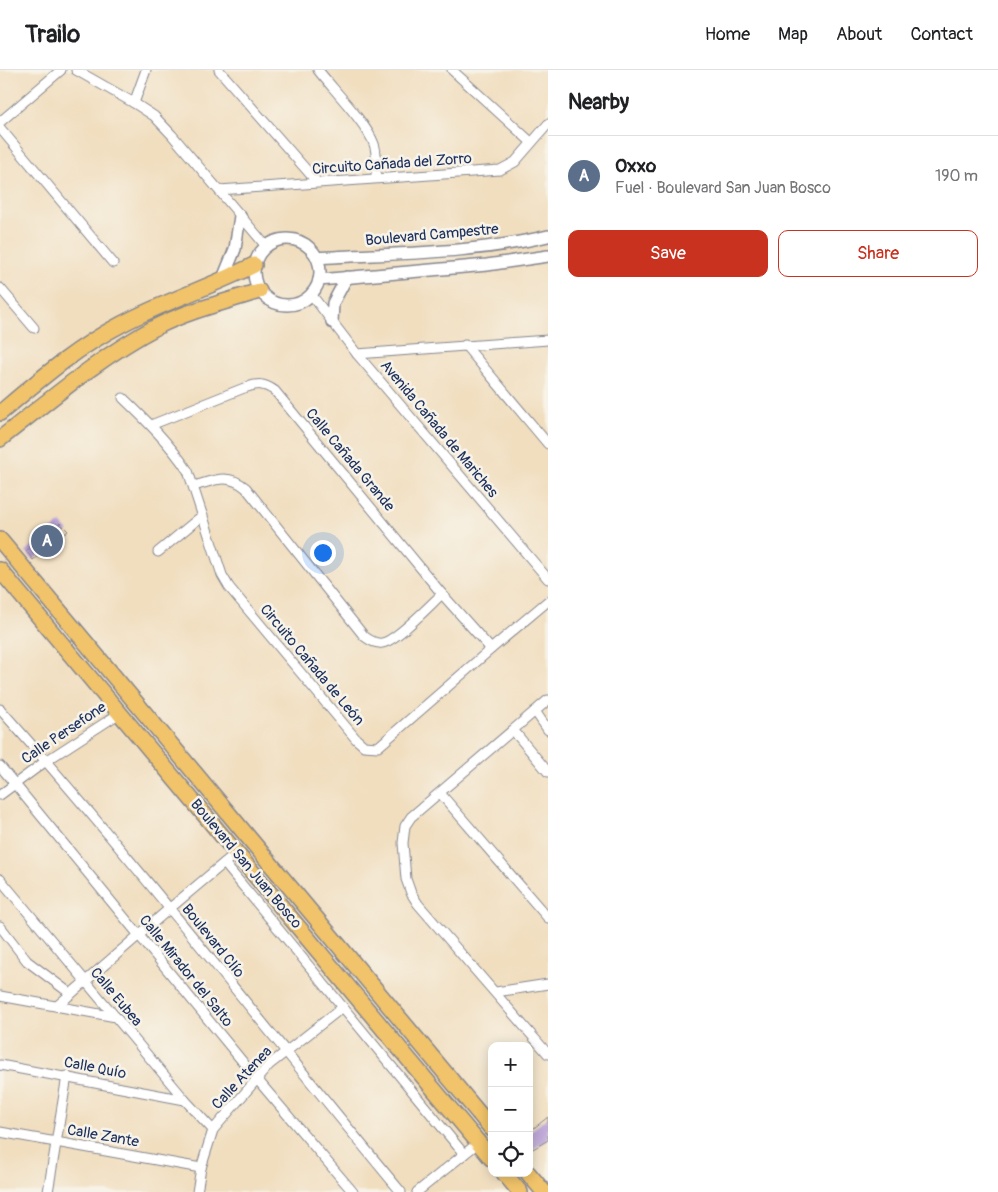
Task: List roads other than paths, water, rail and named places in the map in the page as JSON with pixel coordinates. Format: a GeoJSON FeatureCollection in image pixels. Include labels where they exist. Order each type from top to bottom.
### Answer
{"type":"FeatureCollection","features":[{"type":"Feature","properties":{"kind":"main road"},"geometry":{"type":"LineString","coordinates":[[0,413],[64,360],[114,329],[148,311],[222,282],[254,265]]}},
{"type":"Feature","properties":{"kind":"main road"},"geometry":{"type":"LineString","coordinates":[[0,439],[99,362],[159,326],[186,314],[259,291]]}},
{"type":"Feature","properties":{"kind":"main road","name":"Boulevard San Juan Bosco"},"geometry":{"type":"LineString","coordinates":[[0,540],[488,1124]]}},
{"type":"Feature","properties":{"kind":"main road","name":"Boulevard San Juan Bosco"},"geometry":{"type":"LineString","coordinates":[[0,570],[488,1154]]}},
{"type":"Feature","properties":{"kind":"main road"},"geometry":{"type":"LineString","coordinates":[[507,1177],[520,1192]]}},
{"type":"Feature","properties":{"kind":"main road"},"geometry":{"type":"LineString","coordinates":[[531,1177],[544,1192]]}},
{"type":"Feature","properties":{"kind":"street"},"geometry":{"type":"LineString","coordinates":[[0,122],[61,70]]}},
{"type":"Feature","properties":{"kind":"street"},"geometry":{"type":"LineString","coordinates":[[76,70],[154,116],[266,246]]}},
{"type":"Feature","properties":{"kind":"street"},"geometry":{"type":"LineString","coordinates":[[134,103],[146,70]]}},
{"type":"Feature","properties":{"kind":"street"},"geometry":{"type":"LineString","coordinates":[[219,70],[317,182]]}},
{"type":"Feature","properties":{"kind":"street"},"geometry":{"type":"LineString","coordinates":[[318,70],[368,131],[374,144],[376,178]]}},
{"type":"Feature","properties":{"kind":"street"},"geometry":{"type":"LineString","coordinates":[[452,70],[531,142]]}},
{"type":"Feature","properties":{"kind":"street","name":"Circuito Cañada del Zorro"},"geometry":{"type":"LineString","coordinates":[[219,190],[500,170],[514,162],[548,124]]}},
{"type":"Feature","properties":{"kind":"street"},"geometry":{"type":"LineString","coordinates":[[0,128],[114,263]]}},
{"type":"Feature","properties":{"kind":"street"},"geometry":{"type":"LineString","coordinates":[[222,282],[235,249],[240,216]]}},
{"type":"Feature","properties":{"kind":"street","name":"Boulevard Campestre"},"geometry":{"type":"LineString","coordinates":[[317,258],[482,247],[548,236]]}},
{"type":"Feature","properties":{"kind":"street"},"geometry":{"type":"LineString","coordinates":[[288,239],[300,242],[310,248],[317,258],[320,268],[319,280],[312,294],[296,304],[285,305],[275,303],[266,299],[259,291],[254,279],[254,265],[260,251],[276,240],[288,239]]}},
{"type":"Feature","properties":{"kind":"street"},"geometry":{"type":"LineString","coordinates":[[319,280],[504,263],[548,256]]}},
{"type":"Feature","properties":{"kind":"street"},"geometry":{"type":"LineString","coordinates":[[332,322],[333,303],[346,277]]}},
{"type":"Feature","properties":{"kind":"street"},"geometry":{"type":"LineString","coordinates":[[0,288],[34,328]]}},
{"type":"Feature","properties":{"kind":"street","name":"Avenida Cañada de Mariches"},"geometry":{"type":"LineString","coordinates":[[312,294],[358,354],[548,579]]}},
{"type":"Feature","properties":{"kind":"street"},"geometry":{"type":"LineString","coordinates":[[358,354],[548,340]]}},
{"type":"Feature","properties":{"kind":"street"},"geometry":{"type":"LineString","coordinates":[[465,345],[548,444]]}},
{"type":"Feature","properties":{"kind":"street","name":"Calle Cañada Grande"},"geometry":{"type":"LineString","coordinates":[[151,425],[244,388],[256,384],[267,385],[275,391],[442,594],[491,648]]}},
{"type":"Feature","properties":{"kind":"street","name":"Circuito Cañada de León"},"geometry":{"type":"LineString","coordinates":[[123,398],[151,425],[179,457],[188,472],[222,575],[229,587],[356,739],[364,746],[378,747],[548,601]]}},
{"type":"Feature","properties":{"kind":"street"},"geometry":{"type":"LineString","coordinates":[[194,486],[217,479],[229,478],[239,482],[246,488],[364,636],[372,642],[382,643],[393,638],[442,594]]}},
{"type":"Feature","properties":{"kind":"street"},"geometry":{"type":"LineString","coordinates":[[158,552],[203,514]]}},
{"type":"Feature","properties":{"kind":"street"},"geometry":{"type":"LineString","coordinates":[[548,700],[411,817],[405,826],[403,843],[406,879],[411,893],[418,904],[548,1054]]}},
{"type":"Feature","properties":{"kind":"street","name":"Boulevard Clío"},"geometry":{"type":"LineString","coordinates":[[0,709],[46,761],[169,909],[284,1052],[401,1192]]}},
{"type":"Feature","properties":{"kind":"street"},"geometry":{"type":"LineString","coordinates":[[535,710],[548,730]]}},
{"type":"Feature","properties":{"kind":"street","name":"Calle Persefone"},"geometry":{"type":"LineString","coordinates":[[0,796],[46,761],[120,712]]}},
{"type":"Feature","properties":{"kind":"street"},"geometry":{"type":"LineString","coordinates":[[513,730],[548,772]]}},
{"type":"Feature","properties":{"kind":"street","name":"Calle Mirador del Salto"},"geometry":{"type":"LineString","coordinates":[[0,766],[256,1078],[353,1192]]}},
{"type":"Feature","properties":{"kind":"street"},"geometry":{"type":"LineString","coordinates":[[440,793],[548,918]]}},
{"type":"Feature","properties":{"kind":"street"},"geometry":{"type":"LineString","coordinates":[[57,1006],[236,853]]}},
{"type":"Feature","properties":{"kind":"street"},"geometry":{"type":"LineString","coordinates":[[224,863],[464,1154]]}},
{"type":"Feature","properties":{"kind":"street","name":"Calle Eubea"},"geometry":{"type":"LineString","coordinates":[[0,879],[185,1100],[213,1130]]}},
{"type":"Feature","properties":{"kind":"street"},"geometry":{"type":"LineString","coordinates":[[0,926],[27,960],[71,994]]}},
{"type":"Feature","properties":{"kind":"street"},"geometry":{"type":"LineString","coordinates":[[496,992],[548,984]]}},
{"type":"Feature","properties":{"kind":"street"},"geometry":{"type":"LineString","coordinates":[[0,996],[116,1017]]}},
{"type":"Feature","properties":{"kind":"street","name":"Calle Atenea"},"geometry":{"type":"LineString","coordinates":[[197,1192],[201,1168],[213,1130],[256,1078],[284,1052],[343,1006]]}},
{"type":"Feature","properties":{"kind":"street","name":"Calle Quío"},"geometry":{"type":"LineString","coordinates":[[0,1065],[67,1076],[185,1100]]}},
{"type":"Feature","properties":{"kind":"street"},"geometry":{"type":"LineString","coordinates":[[48,1192],[67,1076]]}},
{"type":"Feature","properties":{"kind":"street","name":"Calle Zante"},"geometry":{"type":"LineString","coordinates":[[0,1132],[201,1168]]}},
{"type":"Feature","properties":{"kind":"street"},"geometry":{"type":"LineString","coordinates":[[417,1192],[478,1143]]}},
{"type":"Feature","properties":{"kind":"place","name":"Oxxo"},"geometry":{"type":"Point","coordinates":[47,541]}}]}
